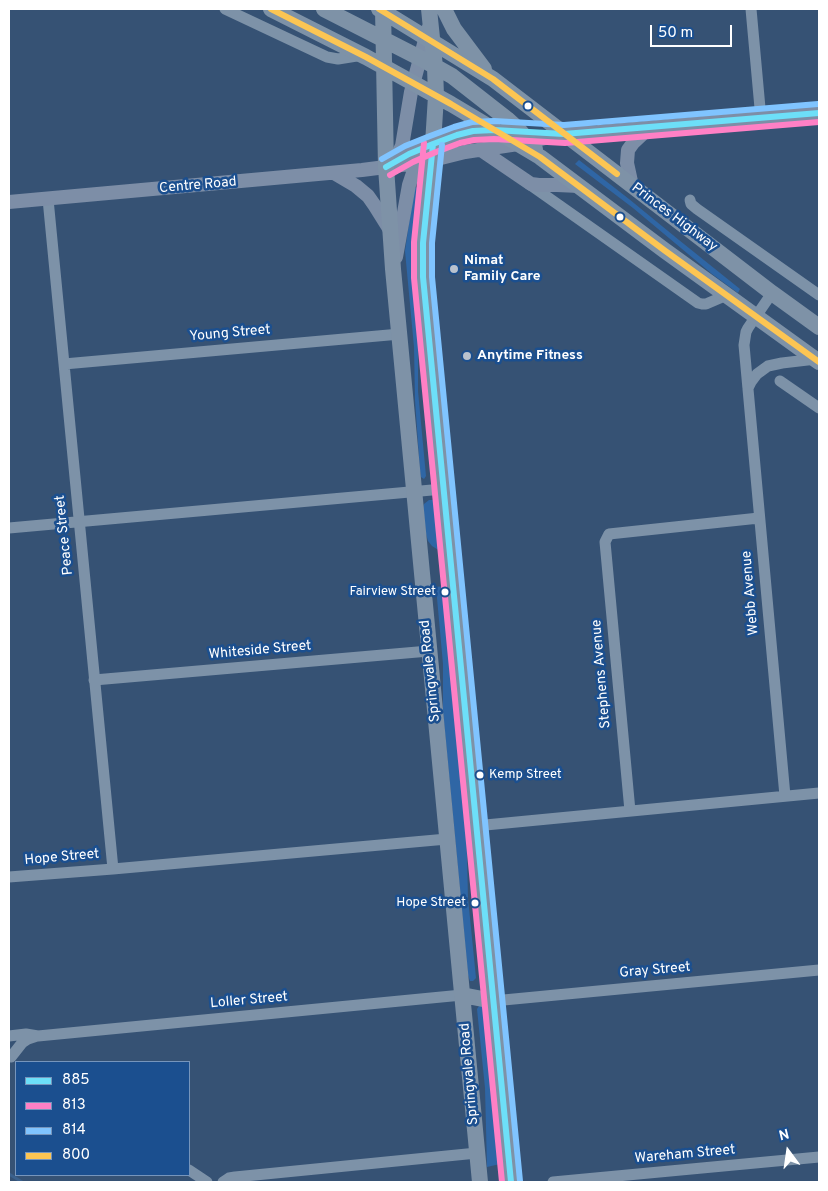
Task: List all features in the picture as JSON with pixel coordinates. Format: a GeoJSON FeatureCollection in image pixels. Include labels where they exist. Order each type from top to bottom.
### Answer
{"type":"FeatureCollection","features":[{"type":"Feature","properties":{"kind":"highway"},"geometry":{"type":"LineString","coordinates":[[271,9],[363,55],[494,130],[523,139]]}},
{"type":"Feature","properties":{"kind":"highway"},"geometry":{"type":"LineString","coordinates":[[324,9],[452,76],[507,119],[540,158],[818,363]]}},
{"type":"Feature","properties":{"kind":"highway"},"geometry":{"type":"LineString","coordinates":[[444,9],[459,36],[492,79]]}},
{"type":"Feature","properties":{"kind":"highway","name":"Springvale Road"},"geometry":{"type":"LineString","coordinates":[[381,10],[386,167],[393,269],[480,1182]]}},
{"type":"Feature","properties":{"kind":"highway","name":"Princes Highway"},"geometry":{"type":"LineString","coordinates":[[381,10],[492,79],[819,327]]}},
{"type":"Feature","properties":{"kind":"highway"},"geometry":{"type":"LineString","coordinates":[[429,14],[429,39],[435,67],[436,96],[433,144],[424,162],[423,277],[511,1182]]}},
{"type":"Feature","properties":{"kind":"highway"},"geometry":{"type":"LineString","coordinates":[[462,995],[493,1001]]}},
{"type":"Feature","properties":{"kind":"main road"},"geometry":{"type":"LineString","coordinates":[[386,167],[397,156],[402,146],[413,83],[420,58],[429,39]]}},
{"type":"Feature","properties":{"kind":"main road","name":"Centre Road"},"geometry":{"type":"LineString","coordinates":[[9,202],[386,167],[424,162],[523,139],[564,134],[819,113]]}},
{"type":"Feature","properties":{"kind":"main road"},"geometry":{"type":"LineString","coordinates":[[632,186],[627,163],[628,150],[649,128]]}},
{"type":"Feature","properties":{"kind":"main road","name":"Centre Road"},"geometry":{"type":"LineString","coordinates":[[386,167],[409,154],[433,144],[466,133],[494,130]]}},
{"type":"Feature","properties":{"kind":"main road"},"geometry":{"type":"LineString","coordinates":[[481,150],[529,184],[579,186]]}},
{"type":"Feature","properties":{"kind":"main road"},"geometry":{"type":"LineString","coordinates":[[393,269],[411,178],[424,162]]}},
{"type":"Feature","properties":{"kind":"main road"},"geometry":{"type":"LineString","coordinates":[[334,173],[356,186],[368,196],[391,231]]}},
{"type":"Feature","properties":{"kind":"street"},"geometry":{"type":"LineString","coordinates":[[225,9],[327,57],[338,59],[363,55]]}},
{"type":"Feature","properties":{"kind":"street"},"geometry":{"type":"LineString","coordinates":[[751,9],[761,119]]}},
{"type":"Feature","properties":{"kind":"street"},"geometry":{"type":"LineString","coordinates":[[529,184],[695,302],[704,304],[727,296]]}},
{"type":"Feature","properties":{"kind":"street","name":"Peace Street"},"geometry":{"type":"LineString","coordinates":[[48,199],[113,869]]}},
{"type":"Feature","properties":{"kind":"street","name":"Princes Highway"},"geometry":{"type":"LineString","coordinates":[[690,200],[691,204],[697,209],[819,295]]}},
{"type":"Feature","properties":{"kind":"street","name":"Webb Avenue"},"geometry":{"type":"LineString","coordinates":[[772,293],[747,330],[744,341],[785,796]]}},
{"type":"Feature","properties":{"kind":"street","name":"Young Street"},"geometry":{"type":"LineString","coordinates":[[64,364],[400,334]]}},
{"type":"Feature","properties":{"kind":"street"},"geometry":{"type":"LineString","coordinates":[[748,388],[757,374],[768,366],[782,362],[818,363]]}},
{"type":"Feature","properties":{"kind":"street"},"geometry":{"type":"LineString","coordinates":[[780,381],[819,408]]}},
{"type":"Feature","properties":{"kind":"street"},"geometry":{"type":"LineString","coordinates":[[9,528],[443,489]]}},
{"type":"Feature","properties":{"kind":"street","name":"Stephens Avenue"},"geometry":{"type":"LineString","coordinates":[[630,812],[605,542],[609,534],[759,518]]}},
{"type":"Feature","properties":{"kind":"street","name":"Whiteside Street"},"geometry":{"type":"LineString","coordinates":[[94,680],[429,651]]}},
{"type":"Feature","properties":{"kind":"street"},"geometry":{"type":"LineString","coordinates":[[476,826],[819,793]]}},
{"type":"Feature","properties":{"kind":"street","name":"Hope Street"},"geometry":{"type":"LineString","coordinates":[[9,877],[447,839]]}},
{"type":"Feature","properties":{"kind":"street","name":"Gray Street"},"geometry":{"type":"LineString","coordinates":[[493,1001],[819,970]]}},
{"type":"Feature","properties":{"kind":"street","name":"Loller Street"},"geometry":{"type":"LineString","coordinates":[[13,1058],[22,1043],[38,1036],[462,995]]}},
{"type":"Feature","properties":{"kind":"street","name":"Loller Street"},"geometry":{"type":"LineString","coordinates":[[9,1036],[26,1034],[38,1036]]}},
{"type":"Feature","properties":{"kind":"street"},"geometry":{"type":"LineString","coordinates":[[223,1182],[235,1177],[477,1153]]}},
{"type":"Feature","properties":{"kind":"street","name":"Wareham Street"},"geometry":{"type":"LineString","coordinates":[[553,1182],[819,1157]]}},
{"type":"Feature","properties":{"kind":"street"},"geometry":{"type":"LineString","coordinates":[[190,1171],[207,1182]]}},
{"type":"Feature","properties":{"kind":"shaded area"},"geometry":{"type":"Polygon","coordinates":[[[579,160],[740,289],[738,293],[575,164],[579,160]]]}},
{"type":"Feature","properties":{"kind":"shaded area"},"geometry":{"type":"Polygon","coordinates":[[[418,187],[414,272],[418,320],[418,391],[426,476],[424,479],[421,477],[420,471],[415,400],[414,347],[405,251],[414,188],[418,187]]]}},
{"type":"Feature","properties":{"kind":"shaded area"},"geometry":{"type":"Polygon","coordinates":[[[429,500],[434,500],[436,504],[440,551],[432,546],[426,534],[423,507],[429,500]]]}},
{"type":"Feature","properties":{"kind":"shaded area"},"geometry":{"type":"Polygon","coordinates":[[[444,586],[466,813],[468,898],[476,978],[473,981],[470,981],[468,975],[443,712],[443,664],[436,587],[444,586]]]}},
{"type":"Feature","properties":{"kind":"shaded area"},"geometry":{"type":"Polygon","coordinates":[[[479,1006],[484,1008],[486,1013],[500,1164],[487,1167],[485,1088],[477,1009],[479,1006]]]}},
{"type":"Feature","properties":{"kind":"waterway"},"geometry":{"type":"LineString","coordinates":[[9,1174],[22,1182]]}},
{"type":"Feature","properties":{"kind":"transit line","name":"800"},"geometry":{"type":"LineString","coordinates":[[271,9],[366,57],[451,104],[540,157],[664,250],[819,362]]}},
{"type":"Feature","properties":{"kind":"transit line","name":"800"},"geometry":{"type":"LineString","coordinates":[[379,9],[493,79],[617,174]]}},
{"type":"Feature","properties":{"kind":"transit line","name":"814"},"geometry":{"type":"LineString","coordinates":[[382,159],[405,146],[472,122],[494,121],[564,125],[818,104]]}},
{"type":"Feature","properties":{"kind":"transit line","name":"885"},"geometry":{"type":"LineString","coordinates":[[386,167],[409,154],[433,144],[473,131],[494,130],[564,134],[819,113]]}},
{"type":"Feature","properties":{"kind":"transit line","name":"813"},"geometry":{"type":"LineString","coordinates":[[390,175],[436,152],[474,140],[494,139],[565,143],[819,122]]}},
{"type":"Feature","properties":{"kind":"transit line","name":"813"},"geometry":{"type":"LineString","coordinates":[[424,143],[414,242],[414,278],[502,1182]]}},
{"type":"Feature","properties":{"kind":"transit line","name":"885"},"geometry":{"type":"LineString","coordinates":[[433,144],[423,243],[423,277],[511,1182]]}},
{"type":"Feature","properties":{"kind":"transit line","name":"814"},"geometry":{"type":"LineString","coordinates":[[442,145],[432,243],[432,277],[520,1181]]}},
{"type":"Feature","properties":{"kind":"place","name":"Nimat Family Care"},"geometry":{"type":"Point","coordinates":[454,269]}},
{"type":"Feature","properties":{"kind":"place","name":"Anytime Fitness"},"geometry":{"type":"Point","coordinates":[467,356]}},
{"type":"Feature","properties":{"kind":"place","name":"Fairview Street"},"geometry":{"type":"Point","coordinates":[445,592]}},
{"type":"Feature","properties":{"kind":"place","name":"Kemp Street"},"geometry":{"type":"Point","coordinates":[480,775]}},
{"type":"Feature","properties":{"kind":"place","name":"Hope Street"},"geometry":{"type":"Point","coordinates":[475,903]}}]}
